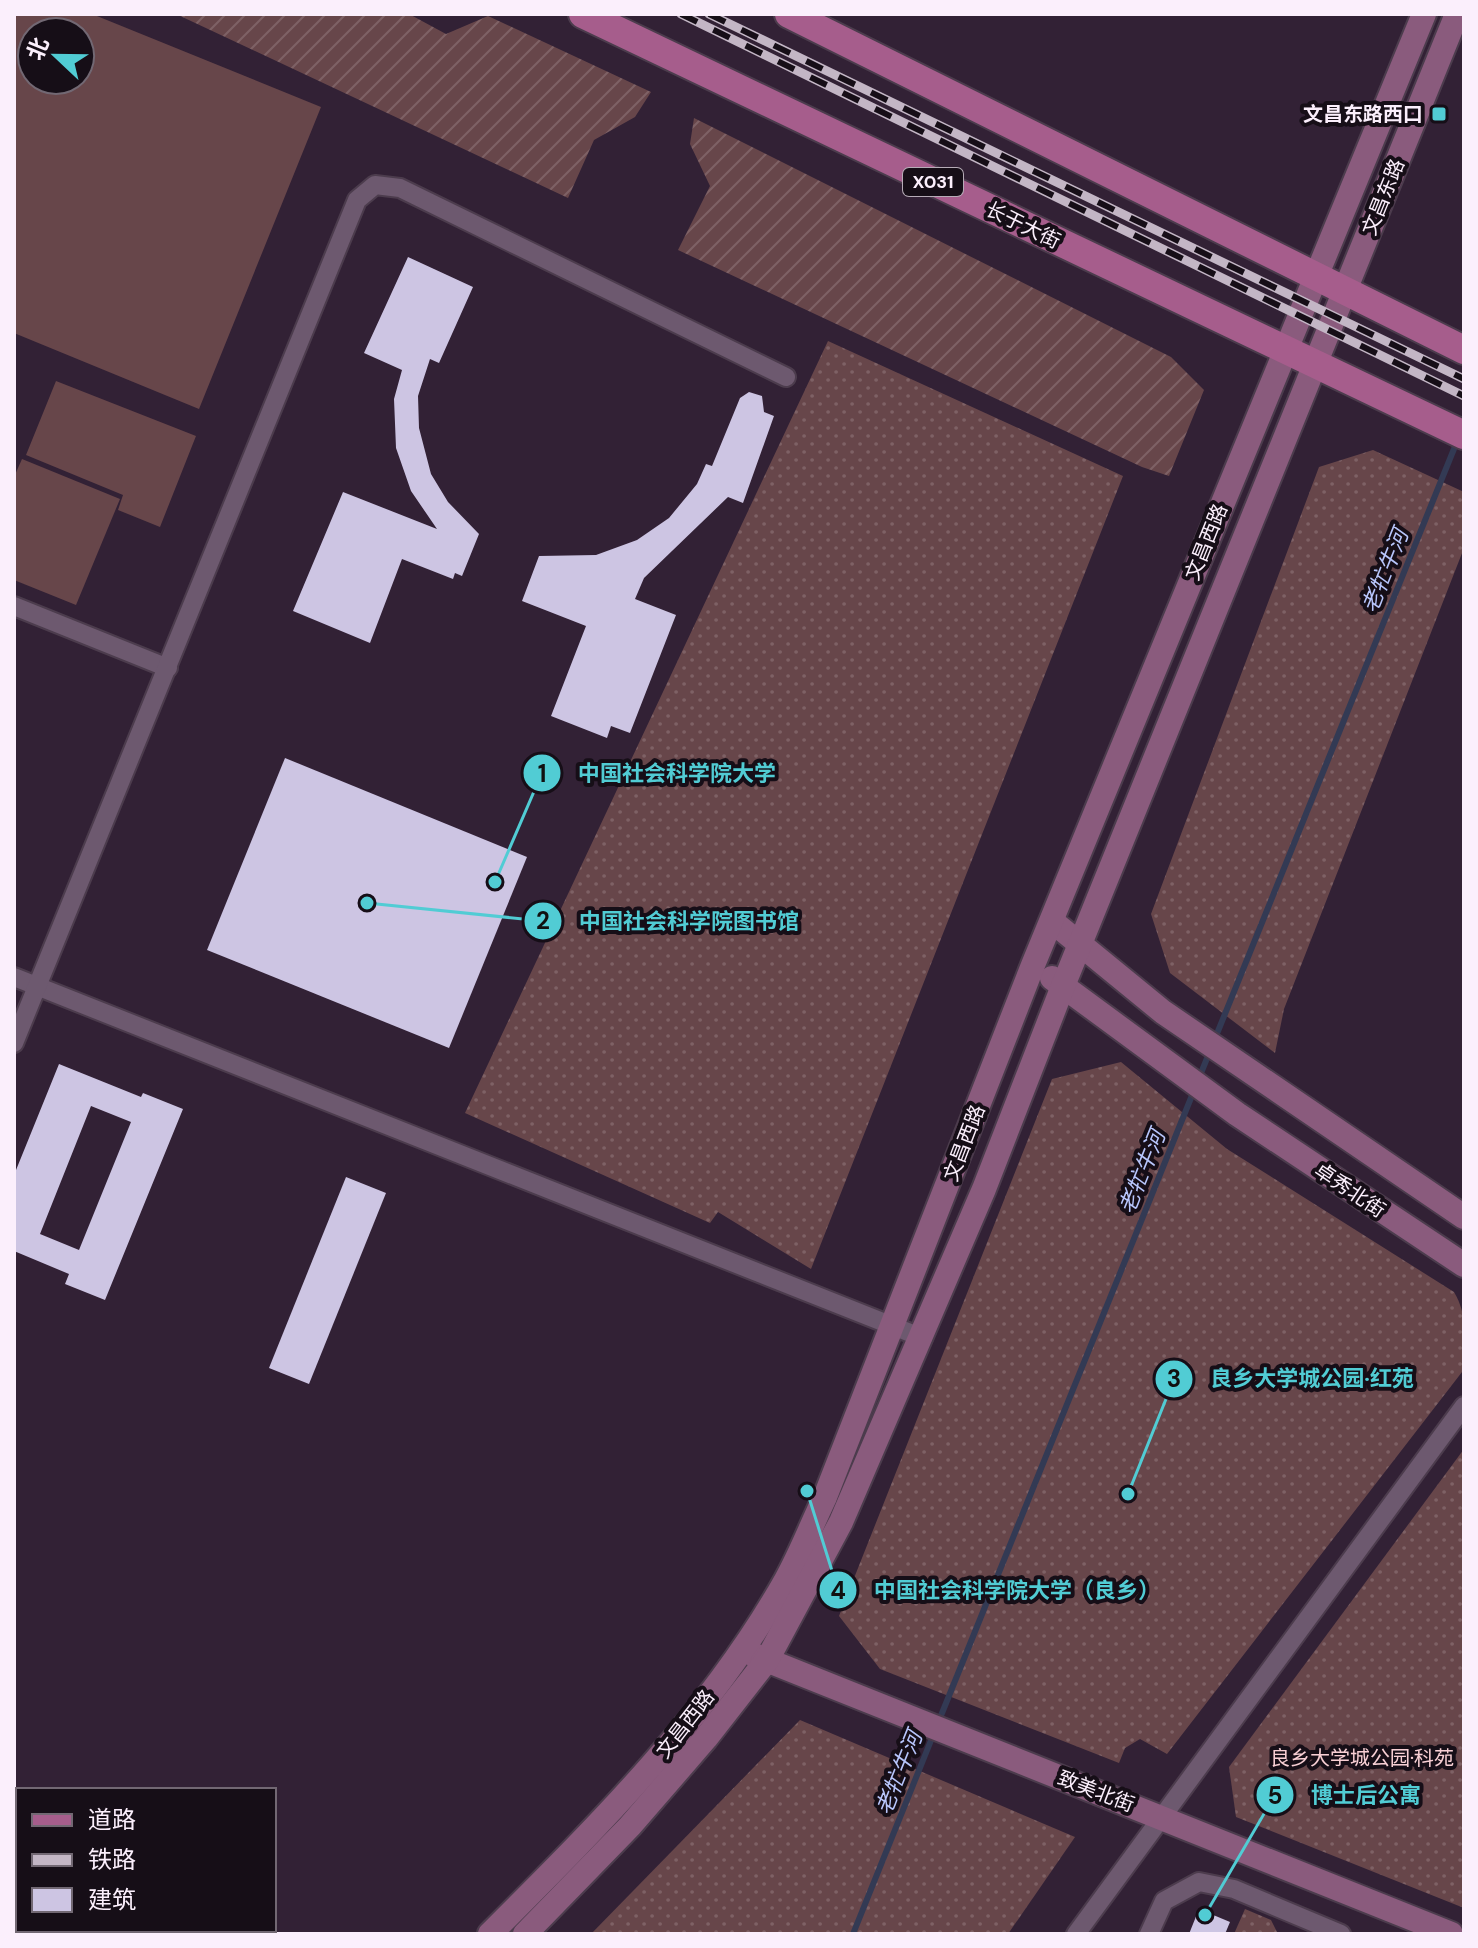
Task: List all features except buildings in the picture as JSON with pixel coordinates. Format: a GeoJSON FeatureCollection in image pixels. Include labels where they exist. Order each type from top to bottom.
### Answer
{"type":"FeatureCollection","features":[{"type":"Feature","properties":{"kind":"main road","name":"长于大街"},"geometry":{"type":"LineString","coordinates":[[583,14],[1464,435]]}},
{"type":"Feature","properties":{"kind":"main road"},"geometry":{"type":"LineString","coordinates":[[789,14],[1464,350]]}},
{"type":"Feature","properties":{"kind":"main road","name":"文昌东路"},"geometry":{"type":"LineString","coordinates":[[1315,276],[1424,14]]}},
{"type":"Feature","properties":{"kind":"main road","name":"文昌东路"},"geometry":{"type":"LineString","coordinates":[[1346,291],[1457,14]]}},
{"type":"Feature","properties":{"kind":"main road","name":"文昌西路"},"geometry":{"type":"LineString","coordinates":[[490,1934],[663,1753],[741,1650],[786,1579],[819,1511],[1033,965],[1315,276]]}},
{"type":"Feature","properties":{"kind":"main road","name":"文昌西路"},"geometry":{"type":"LineString","coordinates":[[525,1934],[630,1826],[706,1738],[767,1660],[836,1534],[923,1338],[1346,291]]}},
{"type":"Feature","properties":{"kind":"main road","name":"卓秀北街"},"geometry":{"type":"LineString","coordinates":[[1053,922],[1163,1012],[1252,1076],[1464,1217]]}},
{"type":"Feature","properties":{"kind":"main road","name":"卓秀北街"},"geometry":{"type":"LineString","coordinates":[[1033,965],[1237,1114],[1464,1265]]}},
{"type":"Feature","properties":{"kind":"main road","name":"致美北街"},"geometry":{"type":"LineString","coordinates":[[741,1650],[1451,1934]]}},
{"type":"Feature","properties":{"kind":"street"},"geometry":{"type":"LineString","coordinates":[[14,1043],[357,200],[375,185],[400,188],[786,377]]}},
{"type":"Feature","properties":{"kind":"street"},"geometry":{"type":"LineString","coordinates":[[14,606],[168,668]]}},
{"type":"Feature","properties":{"kind":"street"},"geometry":{"type":"LineString","coordinates":[[14,977],[923,1338]]}},
{"type":"Feature","properties":{"kind":"street"},"geometry":{"type":"LineString","coordinates":[[1076,1934],[1464,1406]]}},
{"type":"Feature","properties":{"kind":"street"},"geometry":{"type":"LineString","coordinates":[[1149,1934],[1164,1901],[1199,1882],[1234,1889],[1294,1925],[1341,1934]]}},
{"type":"Feature","properties":{"kind":"green space"},"geometry":{"type":"Polygon","coordinates":[[[14,14],[92,14],[321,107],[199,409],[14,333],[14,14]]]}},
{"type":"Feature","properties":{"kind":"green space"},"geometry":{"type":"Polygon","coordinates":[[[176,14],[409,14],[446,34],[488,16],[651,92],[635,117],[594,140],[568,198],[176,14]]]}},
{"type":"Feature","properties":{"kind":"green space"},"geometry":{"type":"Polygon","coordinates":[[[694,118],[1171,357],[1204,390],[1169,476],[1142,467],[678,250],[710,186],[690,144],[694,118]]]}},
{"type":"Feature","properties":{"kind":"green space"},"geometry":{"type":"Polygon","coordinates":[[[828,341],[1123,476],[811,1269],[718,1212],[710,1223],[465,1113],[828,341]]]}},
{"type":"Feature","properties":{"kind":"green space"},"geometry":{"type":"Polygon","coordinates":[[[56,381],[196,436],[160,527],[118,510],[123,495],[26,455],[56,381]]]}},
{"type":"Feature","properties":{"kind":"green space"},"geometry":{"type":"Polygon","coordinates":[[[1373,450],[1464,492],[1464,548],[1284,1009],[1275,1053],[1170,973],[1151,914],[1319,467],[1373,450]]]}},
{"type":"Feature","properties":{"kind":"green space"},"geometry":{"type":"Polygon","coordinates":[[[22,459],[120,499],[76,605],[14,580],[14,477],[22,459]]]}},
{"type":"Feature","properties":{"kind":"green space"},"geometry":{"type":"Polygon","coordinates":[[[1121,1062],[1227,1149],[1454,1292],[1464,1321],[1465,1352],[1462,1372],[1167,1754],[1140,1739],[1125,1748],[1119,1763],[880,1669],[839,1616],[1052,1079],[1121,1062]]]}},
{"type":"Feature","properties":{"kind":"green space","name":"良乡大学城公园·科苑"},"geometry":{"type":"Polygon","coordinates":[[[1464,1449],[1464,1908],[1236,1817],[1229,1767],[1464,1449]]]}},
{"type":"Feature","properties":{"kind":"green space"},"geometry":{"type":"Polygon","coordinates":[[[800,1720],[1075,1837],[1008,1934],[591,1934],[800,1720]]]}},
{"type":"Feature","properties":{"kind":"green space"},"geometry":{"type":"Polygon","coordinates":[[[1245,1909],[1271,1920],[1278,1934],[1234,1934],[1245,1909]]]}},
{"type":"Feature","properties":{"kind":"waterway","name":"老牤牛河"},"geometry":{"type":"LineString","coordinates":[[1214,1041],[1458,439]]}},
{"type":"Feature","properties":{"kind":"waterway","name":"老牤牛河"},"geometry":{"type":"LineString","coordinates":[[1199,1078],[1210,1051]]}},
{"type":"Feature","properties":{"kind":"waterway","name":"老牤牛河"},"geometry":{"type":"LineString","coordinates":[[938,1723],[1195,1088]]}},
{"type":"Feature","properties":{"kind":"waterway","name":"老牤牛河"},"geometry":{"type":"LineString","coordinates":[[853,1934],[934,1733]]}},
{"type":"Feature","properties":{"kind":"railway"},"geometry":{"type":"LineString","coordinates":[[681,14],[1464,396]]}},
{"type":"Feature","properties":{"kind":"railway"},"geometry":{"type":"LineString","coordinates":[[709,14],[1464,379]]}},
{"type":"Feature","properties":{"kind":"place","name":"文昌东路西口"},"geometry":{"type":"Point","coordinates":[1439,114]}},
{"type":"Feature","properties":{"kind":"place","name":"中国社会科学院大学"},"geometry":{"type":"Point","coordinates":[495,882]}},
{"type":"Feature","properties":{"kind":"place","name":"中国社会科学院图书馆"},"geometry":{"type":"Point","coordinates":[367,903]}},
{"type":"Feature","properties":{"kind":"place","name":"中国社会科学院大学（良乡）"},"geometry":{"type":"Point","coordinates":[807,1491]}},
{"type":"Feature","properties":{"kind":"place","name":"良乡大学城公园·红苑"},"geometry":{"type":"Point","coordinates":[1128,1494]}},
{"type":"Feature","properties":{"kind":"place","name":"博士后公寓"},"geometry":{"type":"Point","coordinates":[1205,1915]}}]}
